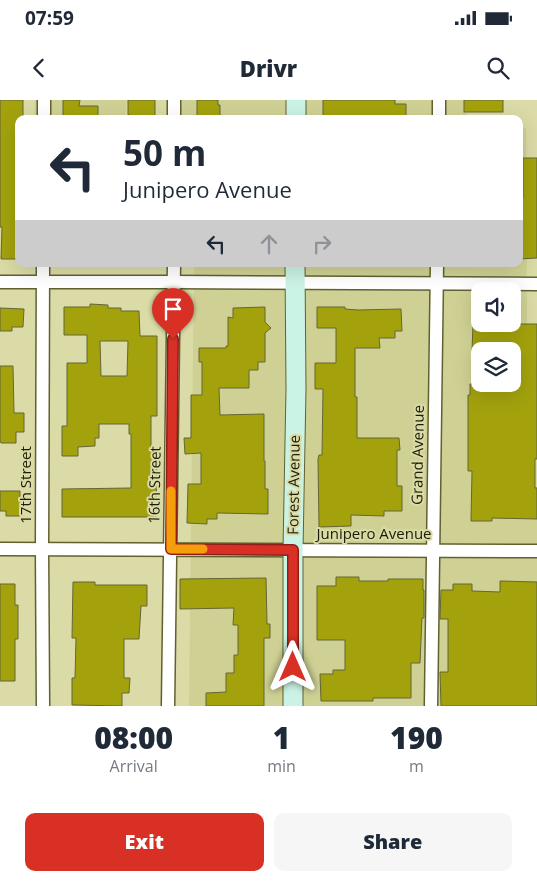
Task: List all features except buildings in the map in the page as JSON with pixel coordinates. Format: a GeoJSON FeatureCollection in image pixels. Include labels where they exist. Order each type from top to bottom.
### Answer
{"type":"FeatureCollection","features":[{"type":"Feature","properties":{"kind":"main road"},"geometry":{"type":"LineString","coordinates":[[296,100],[296,115]]}},
{"type":"Feature","properties":{"kind":"main road","name":"Forest Avenue"},"geometry":{"type":"LineString","coordinates":[[293,706],[296,389],[295,267]]}},
{"type":"Feature","properties":{"kind":"street"},"geometry":{"type":"LineString","coordinates":[[44,100],[44,115]]}},
{"type":"Feature","properties":{"kind":"street"},"geometry":{"type":"LineString","coordinates":[[174,100],[174,115]]}},
{"type":"Feature","properties":{"kind":"street"},"geometry":{"type":"LineString","coordinates":[[438,115],[439,100]]}},
{"type":"Feature","properties":{"kind":"street","name":"17th Street"},"geometry":{"type":"LineString","coordinates":[[43,267],[43,706]]}},
{"type":"Feature","properties":{"kind":"street","name":"16th Street"},"geometry":{"type":"LineString","coordinates":[[168,706],[174,267]]}},
{"type":"Feature","properties":{"kind":"street","name":"Grand Avenue"},"geometry":{"type":"LineString","coordinates":[[431,706],[437,267]]}},
{"type":"Feature","properties":{"kind":"street"},"geometry":{"type":"LineString","coordinates":[[0,282],[537,284]]}},
{"type":"Feature","properties":{"kind":"street","name":"Junipero Avenue"},"geometry":{"type":"LineString","coordinates":[[0,549],[537,551]]}},
{"type":"Feature","properties":{"kind":"shaded area"},"geometry":{"type":"Polygon","coordinates":[[[35,100],[127,100],[125,115],[34,115],[35,100]]]}},
{"type":"Feature","properties":{"kind":"shaded area"},"geometry":{"type":"Polygon","coordinates":[[[178,100],[467,100],[467,115],[180,115],[178,100]]]}},
{"type":"Feature","properties":{"kind":"shaded area"},"geometry":{"type":"Polygon","coordinates":[[[523,128],[526,128],[528,488],[537,487],[537,706],[189,706],[194,267],[523,267],[523,128]]]}},
{"type":"Feature","properties":{"kind":"slow traffic"},"geometry":{"type":"LineString","coordinates":[[171,491],[171,549],[203,549]]}},
{"type":"Feature","properties":{"kind":"route"},"geometry":{"type":"LineString","coordinates":[[173,339],[171,549],[293,550],[293,667]]}}]}
